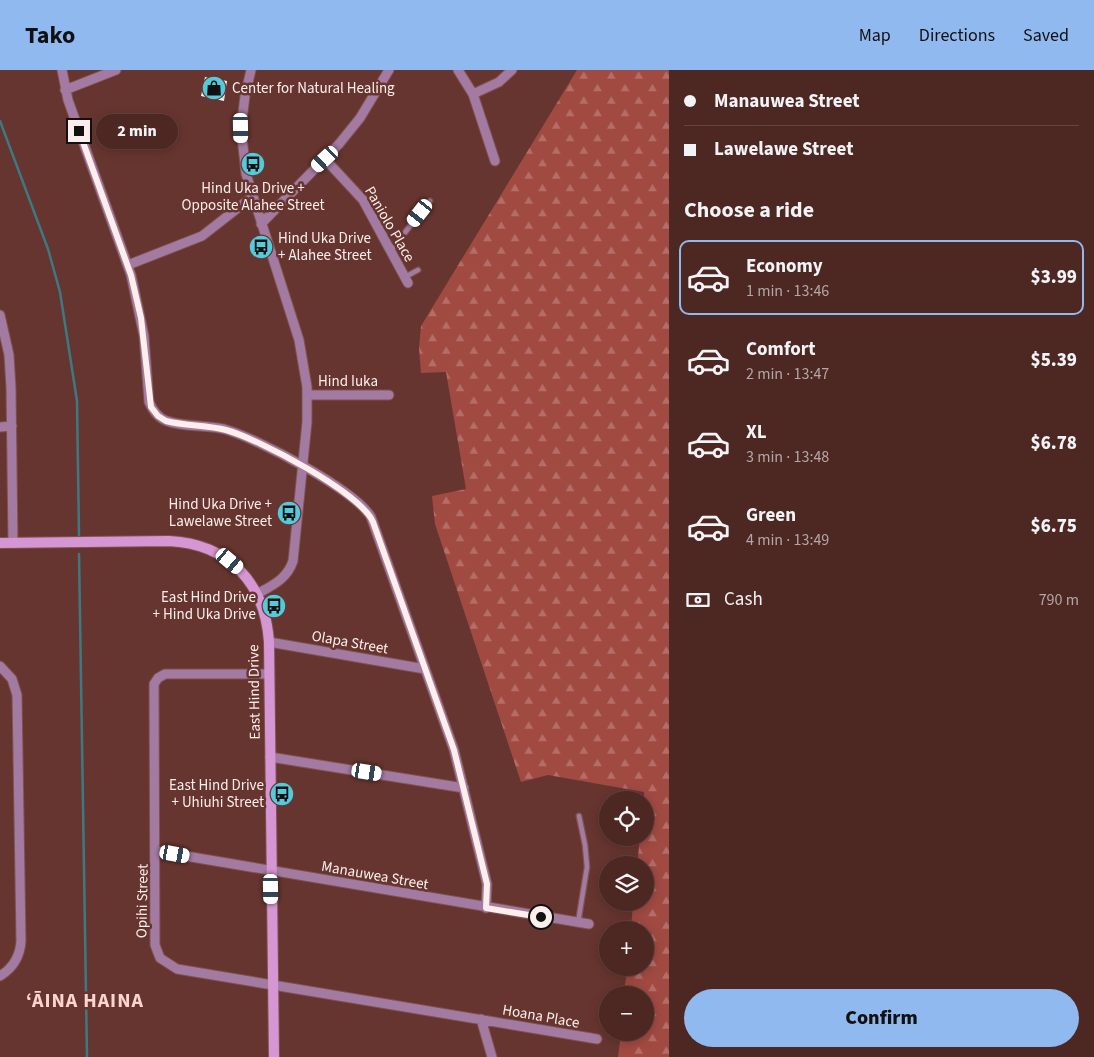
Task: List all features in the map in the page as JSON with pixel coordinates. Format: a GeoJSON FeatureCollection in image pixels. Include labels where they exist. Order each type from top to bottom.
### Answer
{"type":"FeatureCollection","features":[{"type":"Feature","properties":{"kind":"street"},"geometry":{"type":"LineString","coordinates":[[62,70],[65,90],[128,265],[141,318],[150,402],[154,412],[162,419],[170,422],[208,426],[240,434],[266,445],[356,501],[368,513],[452,743],[487,884],[486,908]]}},
{"type":"Feature","properties":{"kind":"street"},"geometry":{"type":"LineString","coordinates":[[65,90],[116,70]]}},
{"type":"Feature","properties":{"kind":"street"},"geometry":{"type":"LineString","coordinates":[[261,224],[325,159],[360,118],[389,70]]}},
{"type":"Feature","properties":{"kind":"street"},"geometry":{"type":"LineString","coordinates":[[458,70],[473,94],[495,161]]}},
{"type":"Feature","properties":{"kind":"street"},"geometry":{"type":"LineString","coordinates":[[473,94],[499,82],[512,70]]}},
{"type":"Feature","properties":{"kind":"street"},"geometry":{"type":"LineString","coordinates":[[248,71],[241,128],[243,159],[252,197],[299,340],[307,395],[303,467],[291,567],[281,580],[257,594]]}},
{"type":"Feature","properties":{"kind":"street","name":"Paniolo Place"},"geometry":{"type":"LineString","coordinates":[[325,159],[363,200],[407,280]]}},
{"type":"Feature","properties":{"kind":"street"},"geometry":{"type":"LineString","coordinates":[[128,265],[164,253],[202,236],[252,197]]}},
{"type":"Feature","properties":{"kind":"street"},"geometry":{"type":"LineString","coordinates":[[0,315],[10,371],[13,543]]}},
{"type":"Feature","properties":{"kind":"street","name":"Hind Iuka"},"geometry":{"type":"LineString","coordinates":[[307,395],[389,395]]}},
{"type":"Feature","properties":{"kind":"street"},"geometry":{"type":"LineString","coordinates":[[0,427],[12,426]]}},
{"type":"Feature","properties":{"kind":"street","name":"East Hind Drive"},"geometry":{"type":"LineString","coordinates":[[0,543],[169,541],[191,543],[212,550],[230,561],[246,576],[257,594],[265,613],[269,642],[274,1057]]}},
{"type":"Feature","properties":{"kind":"street","name":"Olapa Street"},"geometry":{"type":"LineString","coordinates":[[269,642],[426,669]]}},
{"type":"Feature","properties":{"kind":"street"},"geometry":{"type":"LineString","coordinates":[[0,666],[12,679],[17,695],[21,941],[14,963],[0,976]]}},
{"type":"Feature","properties":{"kind":"street","name":"Opihi Street"},"geometry":{"type":"LineString","coordinates":[[268,674],[165,674],[156,680],[154,687],[155,945],[160,958],[177,969],[481,1019]]}},
{"type":"Feature","properties":{"kind":"street"},"geometry":{"type":"LineString","coordinates":[[270,756],[464,788]]}},
{"type":"Feature","properties":{"kind":"street","name":"Manauwea Street"},"geometry":{"type":"LineString","coordinates":[[156,851],[589,924]]}},
{"type":"Feature","properties":{"kind":"street"},"geometry":{"type":"LineString","coordinates":[[481,1019],[492,1057]]}},
{"type":"Feature","properties":{"kind":"street","name":"Hoana Place"},"geometry":{"type":"LineString","coordinates":[[481,1019],[597,1039]]}},
{"type":"Feature","properties":{"kind":"lane"},"geometry":{"type":"LineString","coordinates":[[391,250],[430,201]]}},
{"type":"Feature","properties":{"kind":"lane"},"geometry":{"type":"LineString","coordinates":[[407,280],[418,270]]}},
{"type":"Feature","properties":{"kind":"lane"},"geometry":{"type":"LineString","coordinates":[[578,816],[585,845],[586,867],[578,922]]}},
{"type":"Feature","properties":{"kind":"green space"},"geometry":{"type":"Polygon","coordinates":[[[577,70],[669,70],[669,1057],[618,1057],[620,1041],[654,1041],[654,986],[625,986],[626,976],[654,976],[654,921],[632,921],[632,911],[654,911],[654,856],[638,856],[639,846],[654,846],[654,791],[638,791],[548,775],[521,782],[435,524],[432,496],[466,489],[446,372],[421,373],[419,348],[421,326],[577,70]]]}},
{"type":"Feature","properties":{"kind":"building","name":"Center for Natural Healing"},"geometry":{"type":"Polygon","coordinates":[[[205,77],[227,81],[224,101],[201,96],[205,77]]]}},
{"type":"Feature","properties":{"kind":"waterway"},"geometry":{"type":"LineString","coordinates":[[0,121],[48,249],[60,292],[77,401],[79,535]]}},
{"type":"Feature","properties":{"kind":"waterway"},"geometry":{"type":"LineString","coordinates":[[79,554],[87,1057]]}},
{"type":"Feature","properties":{"kind":"place","name":"Center for Natural Healing"},"geometry":{"type":"Point","coordinates":[214,88]}},
{"type":"Feature","properties":{"kind":"place","name":"Hind Uka Drive + Opposite Alahee Street"},"geometry":{"type":"Point","coordinates":[253,164]}},
{"type":"Feature","properties":{"kind":"place","name":"Hind Uka Drive + Alahee Street"},"geometry":{"type":"Point","coordinates":[261,247]}},
{"type":"Feature","properties":{"kind":"place","name":"Hind Uka Drive + Lawelawe Street"},"geometry":{"type":"Point","coordinates":[289,513]}},
{"type":"Feature","properties":{"kind":"place","name":"East Hind Drive + Hind Uka Drive"},"geometry":{"type":"Point","coordinates":[274,606]}},
{"type":"Feature","properties":{"kind":"place","name":"East Hind Drive + Uhiuhi Street"},"geometry":{"type":"Point","coordinates":[282,794]}},
{"type":"Feature","properties":{"kind":"district","name":"‘ĀINA HAINA"},"geometry":{"type":"Point","coordinates":[85,1000]}},
{"type":"Feature","properties":{"kind":"route"},"geometry":{"type":"LineString","coordinates":[[79,131],[124,250],[131,275],[141,318],[151,407],[158,416],[166,421],[224,429],[266,445],[365,508],[373,522],[450,736],[487,884],[486,908],[541,917]]}}]}
